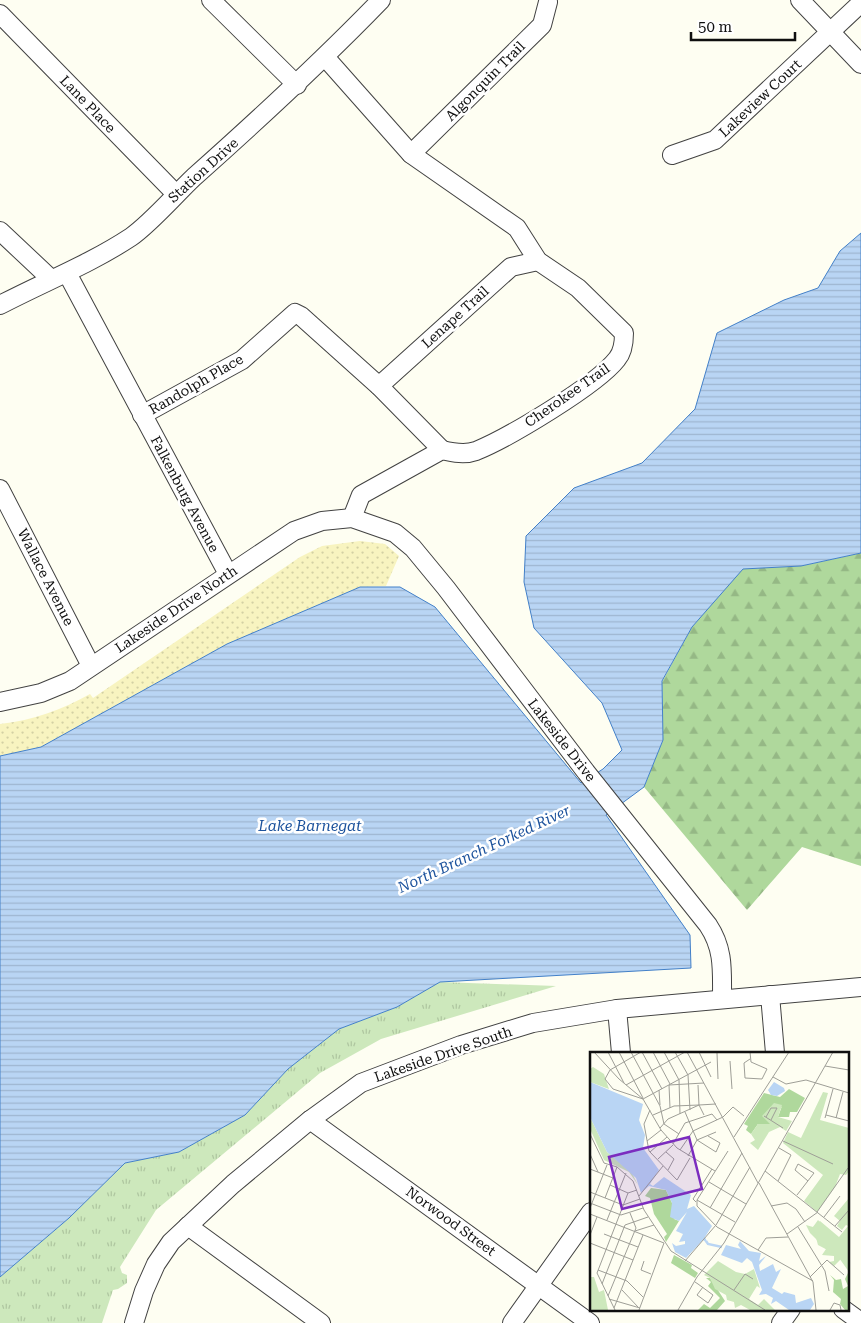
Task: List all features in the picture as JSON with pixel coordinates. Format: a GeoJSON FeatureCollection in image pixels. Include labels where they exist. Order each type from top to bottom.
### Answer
{"type":"FeatureCollection","features":[{"type":"Feature","properties":{"kind":"street"},"geometry":{"type":"LineString","coordinates":[[211,0],[296,85]]}},
{"type":"Feature","properties":{"kind":"street","name":"Station Drive"},"geometry":{"type":"LineString","coordinates":[[0,305],[133,236],[176,194],[296,85],[382,0]]}},
{"type":"Feature","properties":{"kind":"street"},"geometry":{"type":"LineString","coordinates":[[800,0],[861,64]]}},
{"type":"Feature","properties":{"kind":"street","name":"Algonquin Trail"},"geometry":{"type":"LineString","coordinates":[[411,154],[542,25],[548,2]]}},
{"type":"Feature","properties":{"kind":"street","name":"Lakeview Court"},"geometry":{"type":"LineString","coordinates":[[672,154],[716,140],[861,3]]}},
{"type":"Feature","properties":{"kind":"street","name":"Lane Place"},"geometry":{"type":"LineString","coordinates":[[0,14],[176,194]]}},
{"type":"Feature","properties":{"kind":"street","name":"Cherokee Trail"},"geometry":{"type":"LineString","coordinates":[[325,56],[411,154],[517,228],[538,261],[578,288],[624,333],[619,358],[605,372],[538,417],[475,451],[459,454],[442,450]]}},
{"type":"Feature","properties":{"kind":"street","name":"Falkenburg Avenue"},"geometry":{"type":"LineString","coordinates":[[0,231],[59,276],[142,415],[228,574]]}},
{"type":"Feature","properties":{"kind":"street","name":"Lenape Trail"},"geometry":{"type":"LineString","coordinates":[[379,386],[511,267],[538,261]]}},
{"type":"Feature","properties":{"kind":"street","name":"Randolph Place"},"geometry":{"type":"LineString","coordinates":[[142,415],[242,360],[296,313],[379,386]]}},
{"type":"Feature","properties":{"kind":"street"},"geometry":{"type":"LineString","coordinates":[[352,518],[361,495],[442,450],[379,386]]}},
{"type":"Feature","properties":{"kind":"street","name":"Wallace Avenue"},"geometry":{"type":"LineString","coordinates":[[0,489],[91,666]]}},
{"type":"Feature","properties":{"kind":"street","name":"Lakeside Drive North"},"geometry":{"type":"LineString","coordinates":[[0,702],[41,693],[70,681],[294,531],[322,520],[352,518]]}},
{"type":"Feature","properties":{"kind":"street","name":"Lakeside Drive"},"geometry":{"type":"LineString","coordinates":[[352,518],[395,533],[413,548],[718,939],[722,965],[722,998]]}},
{"type":"Feature","properties":{"kind":"street","name":"Lakeside Drive South"},"geometry":{"type":"LineString","coordinates":[[134,1323],[144,1291],[156,1264],[171,1242],[233,1184],[310,1120],[361,1083],[461,1044],[533,1023],[618,1009],[722,998],[861,987]]}},
{"type":"Feature","properties":{"kind":"street"},"geometry":{"type":"LineString","coordinates":[[770,994],[776,1052]]}},
{"type":"Feature","properties":{"kind":"street"},"geometry":{"type":"LineString","coordinates":[[618,1009],[621,1052]]}},
{"type":"Feature","properties":{"kind":"street","name":"Norwood Street"},"geometry":{"type":"LineString","coordinates":[[310,1120],[590,1323]]}},
{"type":"Feature","properties":{"kind":"street"},"geometry":{"type":"LineString","coordinates":[[512,1323],[590,1213]]}},
{"type":"Feature","properties":{"kind":"street"},"geometry":{"type":"LineString","coordinates":[[188,1226],[321,1323]]}},
{"type":"Feature","properties":{"kind":"street"},"geometry":{"type":"LineString","coordinates":[[781,1323],[790,1310]]}},
{"type":"Feature","properties":{"kind":"street"},"geometry":{"type":"LineString","coordinates":[[844,1310],[861,1322]]}},
{"type":"Feature","properties":{"kind":"green space"},"geometry":{"type":"Polygon","coordinates":[[[861,553],[861,866],[802,847],[747,910],[644,787],[663,740],[662,682],[692,627],[743,568],[801,566],[861,553]]]}},
{"type":"Feature","properties":{"kind":"green space"},"geometry":{"type":"Polygon","coordinates":[[[440,982],[556,986],[381,1039],[320,1073],[156,1210],[120,1267],[122,1273],[127,1275],[127,1283],[113,1290],[102,1323],[0,1323],[0,1277],[69,1218],[125,1163],[179,1152],[245,1115],[288,1069],[339,1029],[397,1007],[440,982]]]}},
{"type":"Feature","properties":{"kind":"sand"},"geometry":{"type":"Polygon","coordinates":[[[360,541],[385,544],[399,556],[386,586],[360,587],[227,644],[41,747],[0,756],[0,724],[47,714],[90,694],[93,698],[300,557],[322,546],[360,541]]]}},
{"type":"Feature","properties":{"kind":"water","name":"Lake Barnegat"},"geometry":{"type":"Polygon","coordinates":[[[861,233],[861,553],[801,566],[743,569],[692,627],[662,681],[663,740],[644,787],[606,815],[690,935],[691,968],[440,982],[397,1007],[339,1029],[288,1069],[245,1115],[179,1152],[125,1163],[69,1218],[0,1277],[0,756],[41,747],[227,644],[360,587],[400,587],[435,607],[581,783],[603,769],[622,750],[602,703],[534,628],[524,582],[526,536],[574,488],[642,463],[695,409],[717,333],[784,300],[818,288],[840,251],[861,233]]]}},
{"type":"Feature","properties":{"kind":"water label","name":"North Branch Forked River"},"geometry":{"type":"Point","coordinates":[484,849]}}]}
